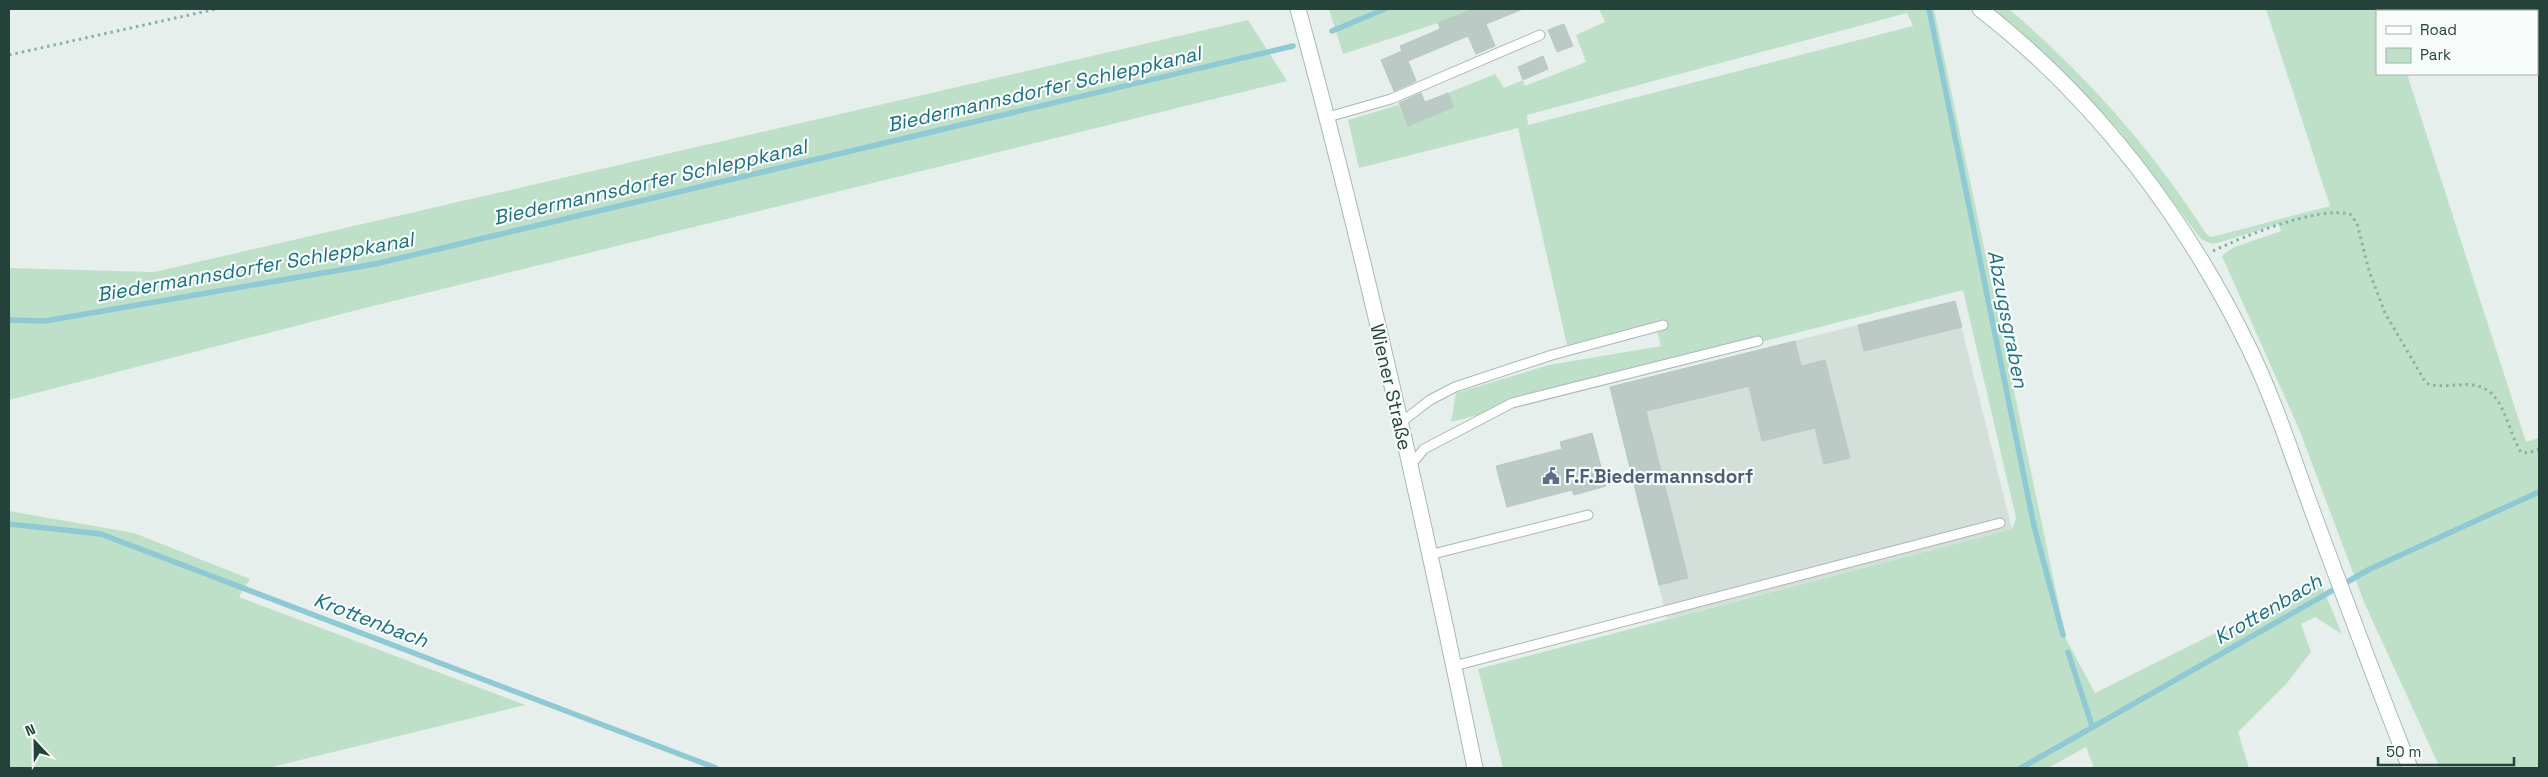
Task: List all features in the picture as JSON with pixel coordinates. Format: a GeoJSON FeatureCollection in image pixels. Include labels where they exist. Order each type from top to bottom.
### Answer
{"type":"FeatureCollection","features":[{"type":"Feature","properties":{"kind":"main road","name":"Wiener Straße"},"geometry":{"type":"LineString","coordinates":[[1298,9],[1328,117],[1410,466],[1475,768]]}},
{"type":"Feature","properties":{"kind":"main road"},"geometry":{"type":"LineString","coordinates":[[1980,9],[2054,74],[2104,126],[2146,178],[2200,258],[2250,350],[2286,438],[2333,568],[2410,768]]}},
{"type":"Feature","properties":{"kind":"lane"},"geometry":{"type":"LineString","coordinates":[[1328,117],[1391,99],[1540,35]]}},
{"type":"Feature","properties":{"kind":"lane"},"geometry":{"type":"LineString","coordinates":[[1399,424],[1430,400],[1455,388],[1552,356],[1663,325]]}},
{"type":"Feature","properties":{"kind":"lane"},"geometry":{"type":"LineString","coordinates":[[1410,466],[1424,449],[1512,403],[1758,341]]}},
{"type":"Feature","properties":{"kind":"lane"},"geometry":{"type":"LineString","coordinates":[[1429,555],[1588,515]]}},
{"type":"Feature","properties":{"kind":"lane"},"geometry":{"type":"LineString","coordinates":[[1454,666],[2000,523]]}},
{"type":"Feature","properties":{"kind":"path"},"geometry":{"type":"LineString","coordinates":[[9,55],[216,9]]}},
{"type":"Feature","properties":{"kind":"path"},"geometry":{"type":"LineString","coordinates":[[2200,258],[2246,237],[2296,221],[2338,211],[2350,214],[2357,223],[2369,271],[2385,313],[2426,383],[2434,386],[2473,385],[2488,390],[2496,398],[2520,452],[2528,453],[2539,449]]}},
{"type":"Feature","properties":{"kind":"shaded area"},"geometry":{"type":"Polygon","coordinates":[[[1955,301],[2012,529],[1667,619],[1610,387],[1955,301]]]}},
{"type":"Feature","properties":{"kind":"green space"},"geometry":{"type":"Polygon","coordinates":[[[1329,9],[1473,9],[1438,23],[1343,54],[1329,9]]]}},
{"type":"Feature","properties":{"kind":"green space"},"geometry":{"type":"Polygon","coordinates":[[[1599,9],[1934,9],[2066,639],[2095,693],[2320,581],[2342,634],[2315,617],[2301,624],[2311,652],[2287,683],[2238,732],[2249,768],[2094,768],[2086,747],[2048,768],[1503,768],[1478,669],[2012,529],[2016,518],[1963,290],[1451,422],[1456,393],[1549,365],[1661,346],[1655,324],[1567,345],[1518,128],[1359,168],[1348,120],[1398,105],[1409,126],[1454,107],[1448,93],[1495,74],[1504,88],[1523,80],[1525,86],[1586,62],[1576,35],[1605,22],[1599,9]],[[1907,13],[1527,115],[1528,125],[1913,26],[1907,13]]]}},
{"type":"Feature","properties":{"kind":"green space"},"geometry":{"type":"Polygon","coordinates":[[[1994,9],[2009,9],[2065,60],[2091,87],[2140,143],[2186,203],[2207,235],[2212,237],[2330,206],[2266,9],[2386,9],[2376,10],[2376,75],[2407,75],[2526,442],[2539,438],[2539,768],[2440,768],[2364,602],[2299,429],[2222,256],[2232,248],[2281,231],[2279,224],[2212,244],[2201,239],[2118,129],[2056,64],[1994,9]]]}},
{"type":"Feature","properties":{"kind":"green space"},"geometry":{"type":"Polygon","coordinates":[[[1248,20],[1287,81],[357,310],[9,400],[9,268],[154,272],[1248,20]]]}},
{"type":"Feature","properties":{"kind":"green space"},"geometry":{"type":"Polygon","coordinates":[[[9,511],[134,533],[250,579],[239,597],[525,705],[268,768],[9,768],[9,511]]]}},
{"type":"Feature","properties":{"kind":"building"},"geometry":{"type":"Polygon","coordinates":[[[1473,9],[1523,9],[1486,24],[1495,46],[1476,54],[1468,36],[1408,61],[1416,81],[1394,91],[1381,60],[1402,51],[1400,46],[1440,29],[1438,23],[1473,9]]]}},
{"type":"Feature","properties":{"kind":"building"},"geometry":{"type":"Polygon","coordinates":[[[1564,24],[1573,46],[1557,52],[1548,30],[1564,24]]]}},
{"type":"Feature","properties":{"kind":"building"},"geometry":{"type":"Polygon","coordinates":[[[1543,56],[1548,69],[1523,80],[1518,67],[1543,56]]]}},
{"type":"Feature","properties":{"kind":"building"},"geometry":{"type":"Polygon","coordinates":[[[1421,93],[1425,102],[1448,93],[1454,107],[1408,126],[1399,103],[1421,93]]]}},
{"type":"Feature","properties":{"kind":"building"},"geometry":{"type":"Polygon","coordinates":[[[1955,301],[1962,327],[1864,351],[1858,325],[1955,301]]]}},
{"type":"Feature","properties":{"kind":"building"},"geometry":{"type":"Polygon","coordinates":[[[1795,341],[1801,366],[1825,360],[1850,458],[1824,464],[1815,428],[1762,441],[1749,386],[1646,411],[1688,578],[1659,585],[1610,387],[1795,341]]]}},
{"type":"Feature","properties":{"kind":"building","name":"F.F.Biedermannsdorf"},"geometry":{"type":"Polygon","coordinates":[[[1592,433],[1606,486],[1574,495],[1572,490],[1507,507],[1496,466],[1562,449],[1560,442],[1592,433]]]}},
{"type":"Feature","properties":{"kind":"waterway","name":"Biedermannsdorfer Schleppkanal"},"geometry":{"type":"LineString","coordinates":[[1332,31],[1385,9]]}},
{"type":"Feature","properties":{"kind":"waterway","name":"Abzugsgraben"},"geometry":{"type":"LineString","coordinates":[[1929,9],[2034,526],[2063,635]]}},
{"type":"Feature","properties":{"kind":"waterway","name":"Biedermannsdorfer Schleppkanal"},"geometry":{"type":"LineString","coordinates":[[9,320],[45,321],[375,264],[1293,46]]}},
{"type":"Feature","properties":{"kind":"waterway","name":"Krottenbach"},"geometry":{"type":"LineString","coordinates":[[2021,768],[2370,569],[2539,492]]}},
{"type":"Feature","properties":{"kind":"waterway","name":"Krottenbach"},"geometry":{"type":"LineString","coordinates":[[9,524],[101,534],[716,768]]}},
{"type":"Feature","properties":{"kind":"waterway","name":"Abzugsgraben"},"geometry":{"type":"LineString","coordinates":[[2068,652],[2092,726]]}},
{"type":"Feature","properties":{"kind":"place","name":"F.F.Biedermannsdorf"},"geometry":{"type":"Point","coordinates":[1551,476]}}]}
